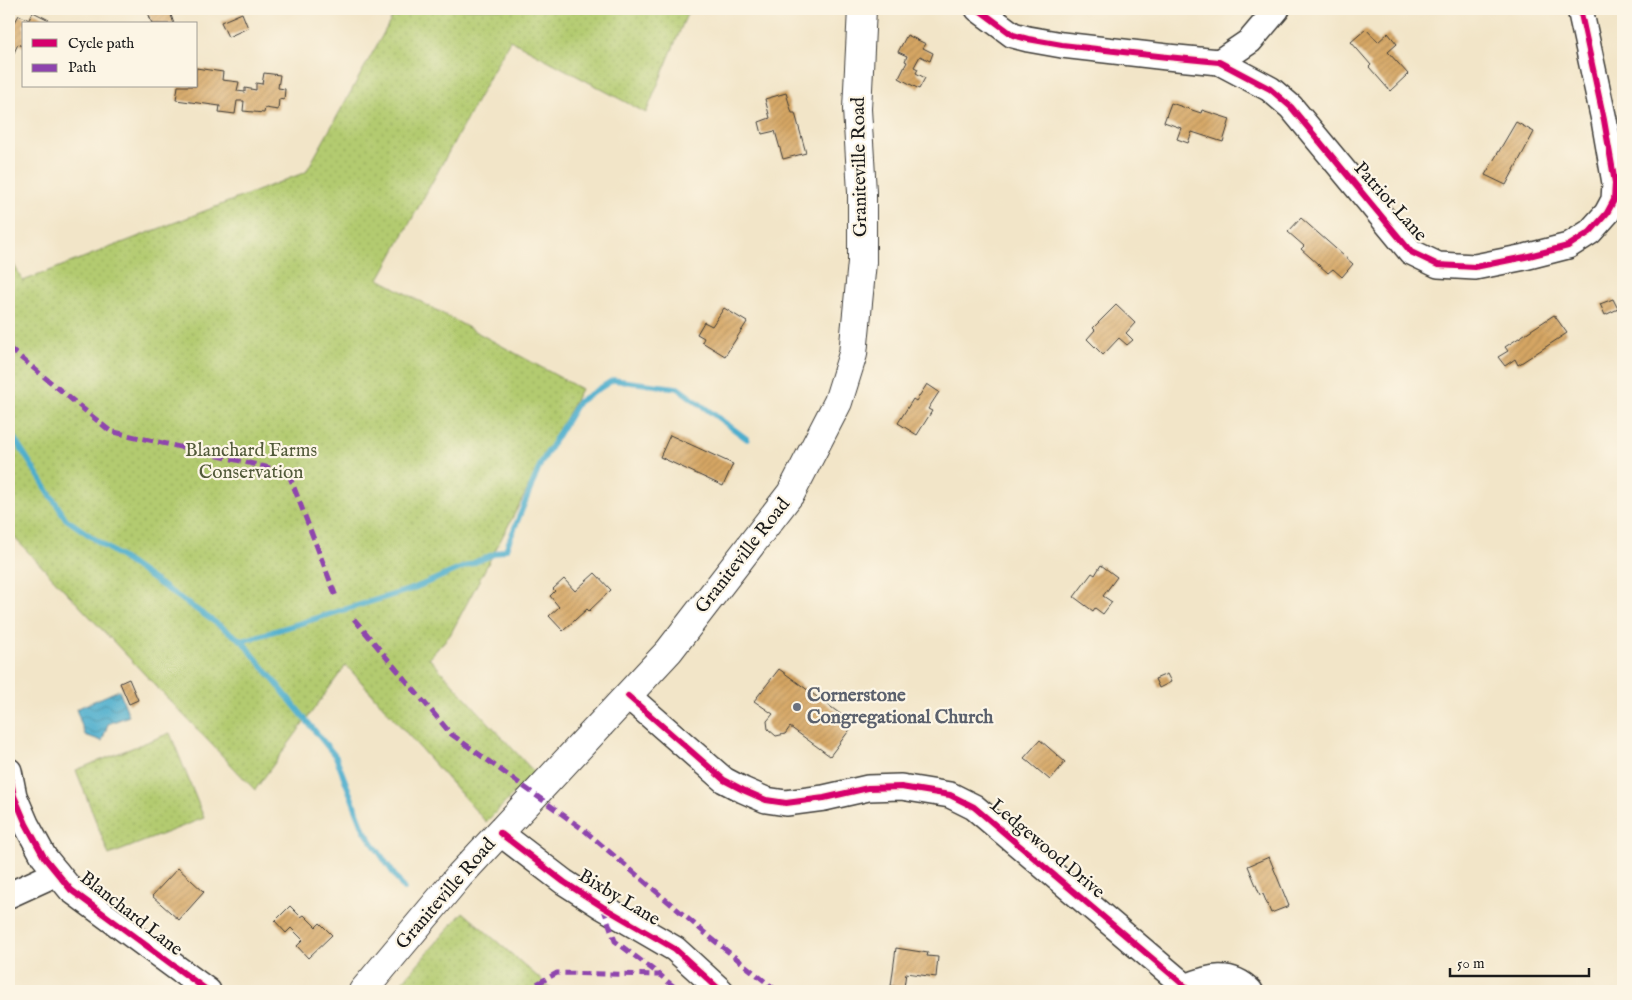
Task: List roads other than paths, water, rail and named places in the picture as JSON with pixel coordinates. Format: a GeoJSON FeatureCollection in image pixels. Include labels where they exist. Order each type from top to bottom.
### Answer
{"type":"FeatureCollection","features":[{"type":"Feature","properties":{"kind":"main road","name":"Graniteville Road"},"geometry":{"type":"LineString","coordinates":[[363,991],[460,874],[669,651],[791,493],[838,402],[853,354],[862,262],[862,192],[857,109],[862,9]]}},
{"type":"Feature","properties":{"kind":"street","name":"Patriot Lane"},"geometry":{"type":"LineString","coordinates":[[978,9],[1013,35],[1028,39],[1128,53],[1219,62],[1270,89],[1291,107],[1412,252],[1438,265],[1475,267],[1568,246],[1590,232],[1607,213],[1614,200],[1615,183],[1604,120],[1580,9]]}},
{"type":"Feature","properties":{"kind":"street"},"geometry":{"type":"LineString","coordinates":[[1219,62],[1250,41],[1277,9]]}},
{"type":"Feature","properties":{"kind":"street","name":"Ledgewood Drive"},"geometry":{"type":"LineString","coordinates":[[628,696],[724,780],[766,800],[786,803],[824,798],[868,788],[901,787],[950,795],[974,807],[1186,989],[1206,978],[1228,978],[1243,984],[1250,991]]}},
{"type":"Feature","properties":{"kind":"street","name":"Blanchard Lane"},"geometry":{"type":"LineString","coordinates":[[9,771],[14,796],[26,824],[44,856],[71,890],[208,991]]}},
{"type":"Feature","properties":{"kind":"street","name":"Bixby Lane"},"geometry":{"type":"LineString","coordinates":[[500,833],[564,882],[675,950],[721,991]]}},
{"type":"Feature","properties":{"kind":"street"},"geometry":{"type":"LineString","coordinates":[[9,895],[57,873]]}},
{"type":"Feature","properties":{"kind":"water"},"geometry":{"type":"Polygon","coordinates":[[[119,690],[129,716],[108,724],[102,741],[85,735],[76,709],[119,690]]]}},
{"type":"Feature","properties":{"kind":"waterway"},"geometry":{"type":"LineString","coordinates":[[242,641],[412,589],[506,549],[541,463],[578,402],[613,380],[678,388],[747,439]]}},
{"type":"Feature","properties":{"kind":"waterway"},"geometry":{"type":"LineString","coordinates":[[9,430],[66,519],[242,641],[336,757],[364,830],[404,889]]}},
{"type":"Feature","properties":{"kind":"place","name":"Cornerstone Congregational Church"},"geometry":{"type":"Point","coordinates":[797,707]}},
{"type":"Feature","properties":{"kind":"park label","name":"Blanchard Farms Conservation"},"geometry":{"type":"Point","coordinates":[251,462]}}]}
